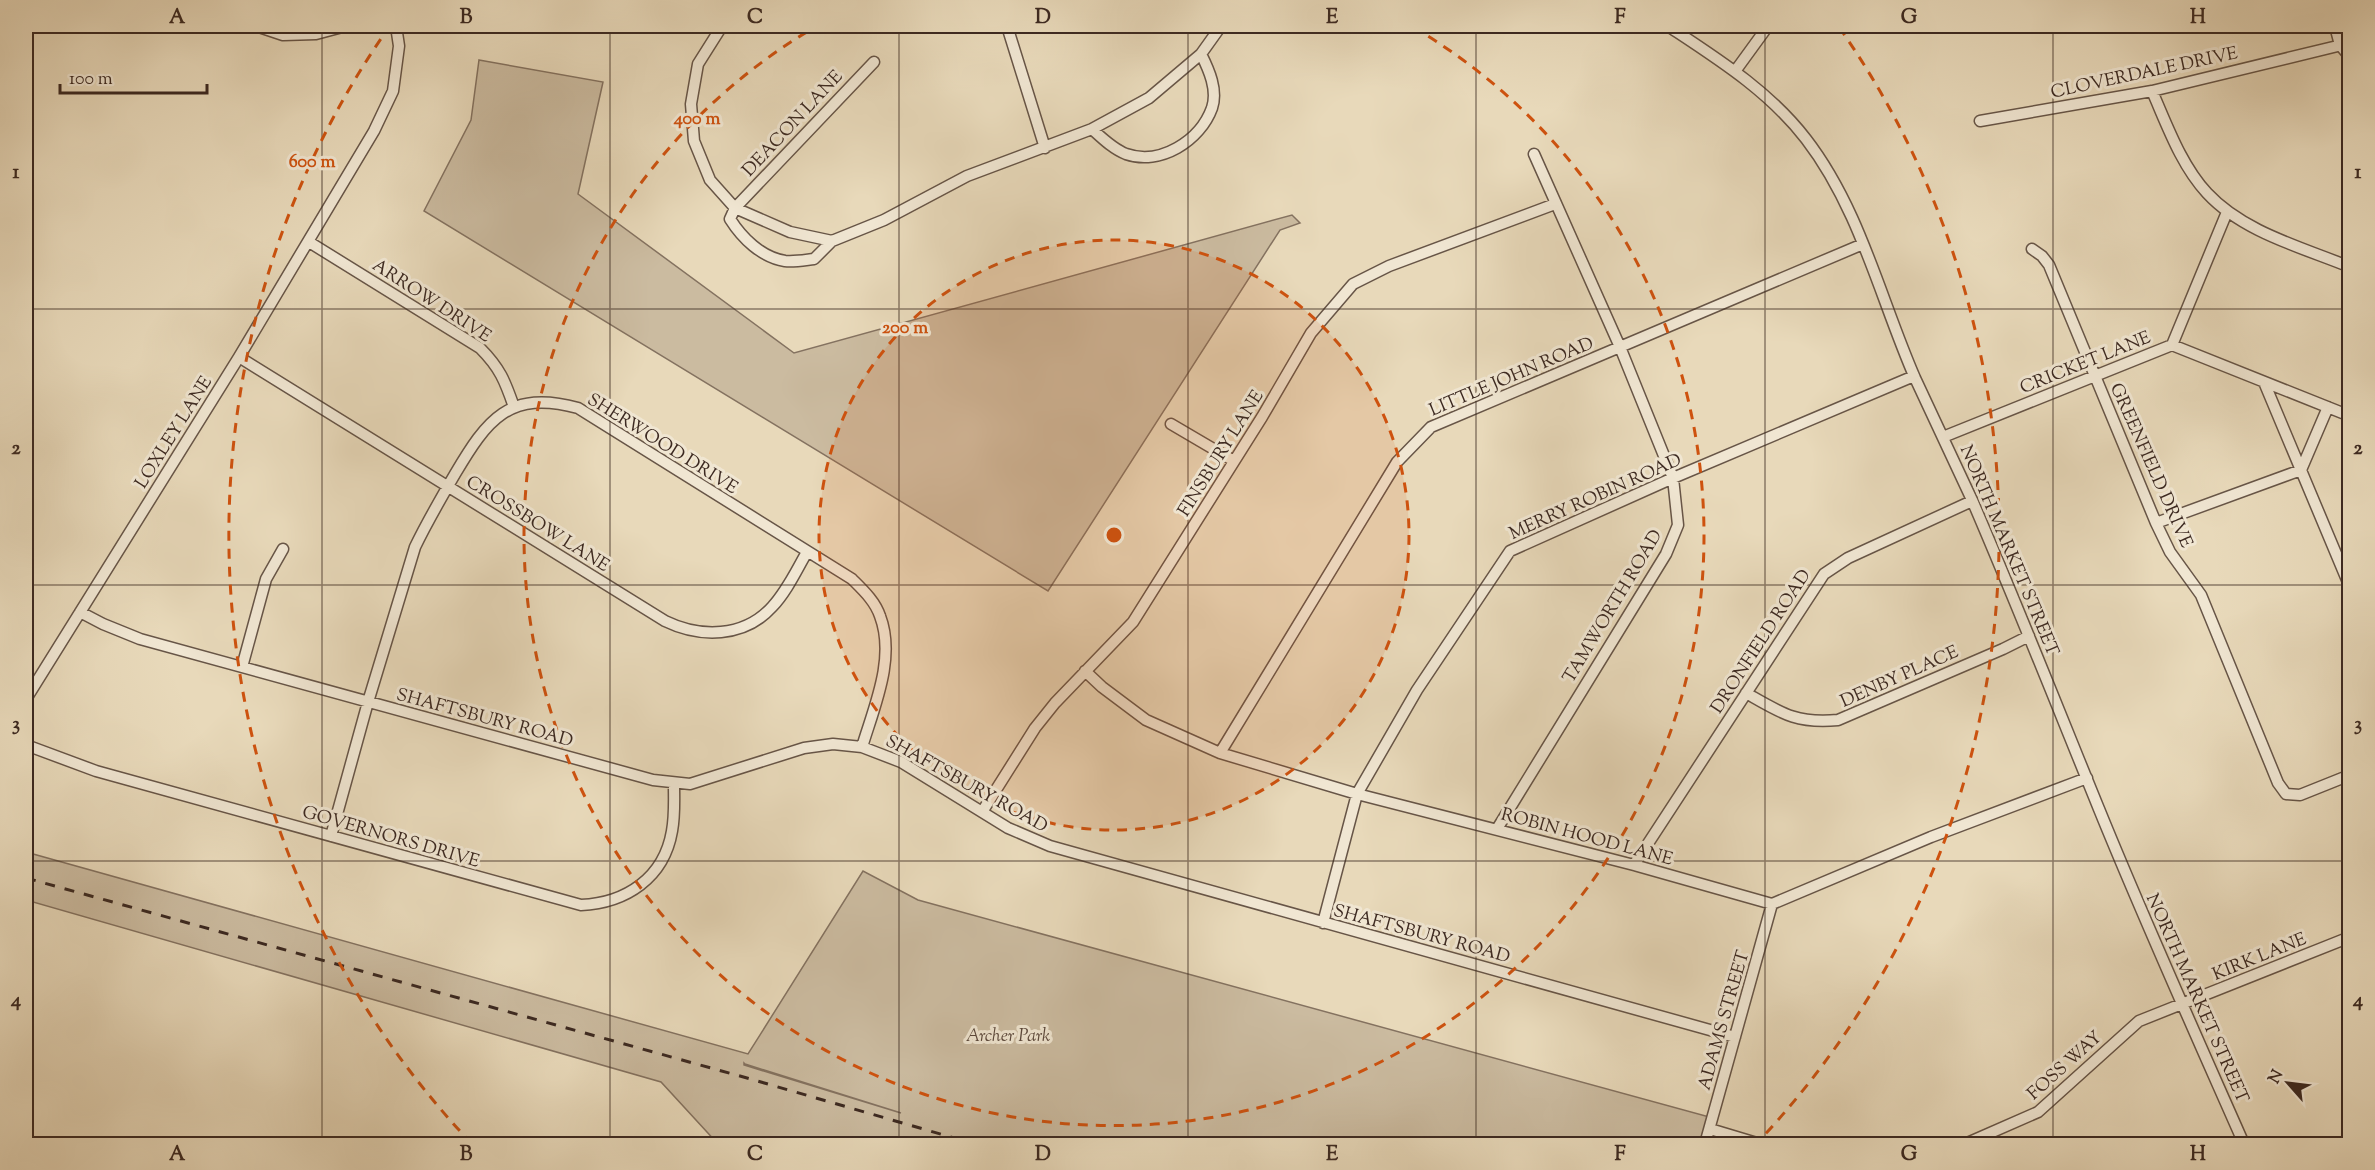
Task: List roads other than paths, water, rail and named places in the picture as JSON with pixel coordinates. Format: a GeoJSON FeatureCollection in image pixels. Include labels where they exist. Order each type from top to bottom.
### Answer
{"type":"FeatureCollection","features":[{"type":"Feature","properties":{"kind":"street"},"geometry":{"type":"LineString","coordinates":[[256,26],[283,35],[316,34],[346,26]]}},
{"type":"Feature","properties":{"kind":"street","name":"LOXLEY LANE"},"geometry":{"type":"LineString","coordinates":[[26,699],[239,357],[374,131],[393,91],[399,46],[396,26]]}},
{"type":"Feature","properties":{"kind":"street"},"geometry":{"type":"LineString","coordinates":[[722,26],[698,64],[691,104],[694,141],[711,180],[735,208],[790,232],[832,241]]}},
{"type":"Feature","properties":{"kind":"street"},"geometry":{"type":"LineString","coordinates":[[1007,26],[1045,148]]}},
{"type":"Feature","properties":{"kind":"street"},"geometry":{"type":"LineString","coordinates":[[735,208],[730,219],[740,236],[763,253],[785,261],[814,259],[832,241],[884,220],[967,176],[1092,129],[1149,98],[1201,54],[1221,26]]}},
{"type":"Feature","properties":{"kind":"street","name":"NORTH MARKET STREET"},"geometry":{"type":"LineString","coordinates":[[1668,26],[1736,70],[1758,89],[1805,138],[1836,186],[1863,244],[1914,376],[1972,501],[2029,636],[2181,1004],[2244,1144]]}},
{"type":"Feature","properties":{"kind":"street"},"geometry":{"type":"LineString","coordinates":[[1736,70],[1768,26]]}},
{"type":"Feature","properties":{"kind":"street"},"geometry":{"type":"LineString","coordinates":[[2335,26],[2349,57]]}},
{"type":"Feature","properties":{"kind":"street","name":"CLOVERDALE DRIVE"},"geometry":{"type":"LineString","coordinates":[[1980,121],[2152,91],[2345,44]]}},
{"type":"Feature","properties":{"kind":"street"},"geometry":{"type":"LineString","coordinates":[[1092,129],[1103,140],[1126,154],[1149,158],[1170,153],[1196,133],[1212,107],[1212,78],[1201,54]]}},
{"type":"Feature","properties":{"kind":"street","name":"DEACON LANE"},"geometry":{"type":"LineString","coordinates":[[735,208],[874,62]]}},
{"type":"Feature","properties":{"kind":"street"},"geometry":{"type":"LineString","coordinates":[[2152,91],[2173,139],[2190,169],[2206,192],[2227,212],[2262,232],[2349,267]]}},
{"type":"Feature","properties":{"kind":"street","name":"TAMWORTH ROAD"},"geometry":{"type":"LineString","coordinates":[[1497,829],[1666,554],[1678,525],[1673,478],[1620,347],[1534,154]]}},
{"type":"Feature","properties":{"kind":"street","name":"FINSBURY LANE"},"geometry":{"type":"LineString","coordinates":[[982,812],[1035,728],[1085,671],[1133,622],[1166,573],[1311,333],[1353,284],[1389,266],[1555,204]]}},
{"type":"Feature","properties":{"kind":"street","name":"CRICKET LANE"},"geometry":{"type":"LineString","coordinates":[[1943,437],[2094,374],[2172,345],[2227,212]]}},
{"type":"Feature","properties":{"kind":"street","name":"ARROW DRIVE"},"geometry":{"type":"LineString","coordinates":[[309,242],[480,348],[504,377],[514,407]]}},
{"type":"Feature","properties":{"kind":"street","name":"LITTLE JOHN ROAD"},"geometry":{"type":"LineString","coordinates":[[1220,753],[1397,462],[1431,427],[1863,244]]}},
{"type":"Feature","properties":{"kind":"street","name":"GREENFIELD DRIVE"},"geometry":{"type":"LineString","coordinates":[[2032,249],[2049,265],[2156,523],[2170,552],[2201,595],[2278,783],[2286,794],[2300,795],[2349,775]]}},
{"type":"Feature","properties":{"kind":"street"},"geometry":{"type":"LineString","coordinates":[[2172,345],[2349,416]]}},
{"type":"Feature","properties":{"kind":"street","name":"CROSSBOW LANE"},"geometry":{"type":"LineString","coordinates":[[239,357],[665,621],[688,631],[724,633],[736,630],[761,617],[782,595],[807,552]]}},
{"type":"Feature","properties":{"kind":"street","name":"MERRY ROBIN ROAD"},"geometry":{"type":"LineString","coordinates":[[1323,923],[1358,794],[1417,690],[1510,551],[1673,478],[1914,376]]}},
{"type":"Feature","properties":{"kind":"street"},"geometry":{"type":"LineString","coordinates":[[2264,382],[2349,587]]}},
{"type":"Feature","properties":{"kind":"street","name":"SHERWOOD DRIVE"},"geometry":{"type":"LineString","coordinates":[[331,836],[368,702],[415,547],[481,432],[514,407],[543,402],[555,402],[578,408],[852,579],[869,596],[881,616],[885,642],[884,669],[862,747]]}},
{"type":"Feature","properties":{"kind":"street"},"geometry":{"type":"LineString","coordinates":[[2156,523],[2301,470],[2328,407]]}},
{"type":"Feature","properties":{"kind":"street"},"geometry":{"type":"LineString","coordinates":[[1172,424],[1234,461]]}},
{"type":"Feature","properties":{"kind":"street","name":"DRONFIELD ROAD"},"geometry":{"type":"LineString","coordinates":[[1634,865],[1824,574],[1848,558],[1972,501]]}},
{"type":"Feature","properties":{"kind":"street"},"geometry":{"type":"LineString","coordinates":[[242,667],[266,579],[283,549]]}},
{"type":"Feature","properties":{"kind":"street","name":"SHAFTSBURY ROAD"},"geometry":{"type":"LineString","coordinates":[[80,612],[140,639],[653,780],[674,783],[701,782],[819,745],[862,747],[901,762],[1019,833],[1050,846],[1735,1037]]}},
{"type":"Feature","properties":{"kind":"street","name":"DENBY PLACE"},"geometry":{"type":"LineString","coordinates":[[1746,693],[1797,720],[1818,722],[1838,720],[2029,636]]}},
{"type":"Feature","properties":{"kind":"street","name":"ROBIN HOOD LANE"},"geometry":{"type":"LineString","coordinates":[[1085,671],[1146,720],[1220,753],[1358,794],[1634,865],[1772,904]]}},
{"type":"Feature","properties":{"kind":"street","name":"GOVERNORS DRIVE"},"geometry":{"type":"LineString","coordinates":[[26,745],[96,771],[581,905],[620,898],[646,880],[663,856],[672,832],[674,783]]}},
{"type":"Feature","properties":{"kind":"street"},"geometry":{"type":"LineString","coordinates":[[1772,904],[1931,837],[2087,778]]}},
{"type":"Feature","properties":{"kind":"street","name":"ADAMS STREET"},"geometry":{"type":"LineString","coordinates":[[1705,1144],[1772,904]]}},
{"type":"Feature","properties":{"kind":"street","name":"KIRK LANE"},"geometry":{"type":"LineString","coordinates":[[2181,1004],[2349,937]]}},
{"type":"Feature","properties":{"kind":"street","name":"FOSS WAY"},"geometry":{"type":"LineString","coordinates":[[1965,1144],[2038,1112],[2139,1021],[2181,1004]]}},
{"type":"Feature","properties":{"kind":"street"},"geometry":{"type":"LineString","coordinates":[[1710,1130],[1760,1144]]}},
{"type":"Feature","properties":{"kind":"railway"},"geometry":{"type":"LineString","coordinates":[[26,878],[747,1078],[975,1144]]}},
{"type":"Feature","properties":{"kind":"park label","name":"Archer Park"},"geometry":{"type":"Point","coordinates":[1008,1035]}}]}
